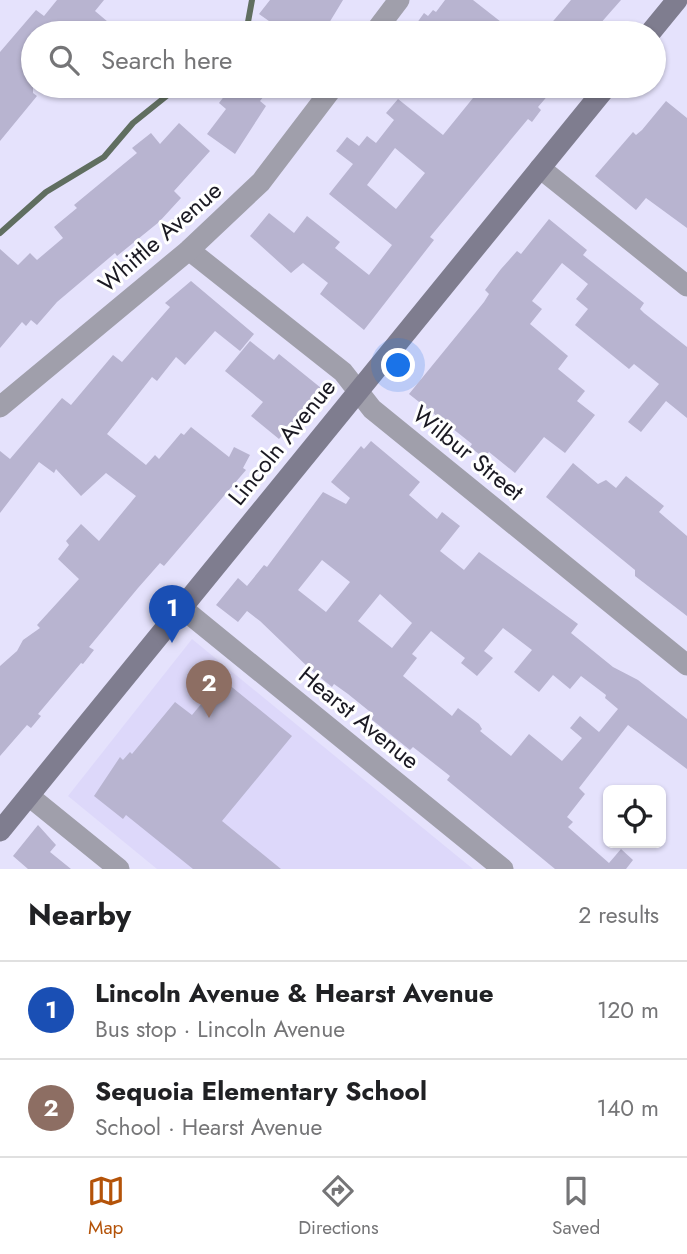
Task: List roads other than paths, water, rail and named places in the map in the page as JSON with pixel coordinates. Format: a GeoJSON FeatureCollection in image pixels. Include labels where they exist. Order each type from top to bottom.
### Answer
{"type":"FeatureCollection","features":[{"type":"Feature","properties":{"kind":"main road"},"geometry":{"type":"LineString","coordinates":[[660,21],[677,0]]}},
{"type":"Feature","properties":{"kind":"main road","name":"Lincoln Avenue"},"geometry":{"type":"LineString","coordinates":[[0,831],[597,98]]}},
{"type":"Feature","properties":{"kind":"street"},"geometry":{"type":"LineString","coordinates":[[383,21],[399,0]]}},
{"type":"Feature","properties":{"kind":"street","name":"Whittle Avenue"},"geometry":{"type":"LineString","coordinates":[[0,407],[189,250],[261,182],[325,98]]}},
{"type":"Feature","properties":{"kind":"street"},"geometry":{"type":"LineString","coordinates":[[540,168],[687,286]]}},
{"type":"Feature","properties":{"kind":"street","name":"Wilbur Street"},"geometry":{"type":"LineString","coordinates":[[189,250],[343,372],[372,409],[687,665]]}},
{"type":"Feature","properties":{"kind":"street","name":"Hearst Avenue"},"geometry":{"type":"LineString","coordinates":[[182,608],[503,869]]}},
{"type":"Feature","properties":{"kind":"street"},"geometry":{"type":"LineString","coordinates":[[29,796],[119,869]]}},
{"type":"Feature","properties":{"kind":"waterway"},"geometry":{"type":"LineString","coordinates":[[248,21],[252,0]]}},
{"type":"Feature","properties":{"kind":"waterway"},"geometry":{"type":"LineString","coordinates":[[0,233],[46,192],[104,157],[133,123],[164,98]]}},
{"type":"Feature","properties":{"kind":"place","name":"Lincoln Avenue & Hearst Avenue"},"geometry":{"type":"Point","coordinates":[172,643]}},
{"type":"Feature","properties":{"kind":"place","name":"Sequoia Elementary School"},"geometry":{"type":"Point","coordinates":[209,718]}}]}
